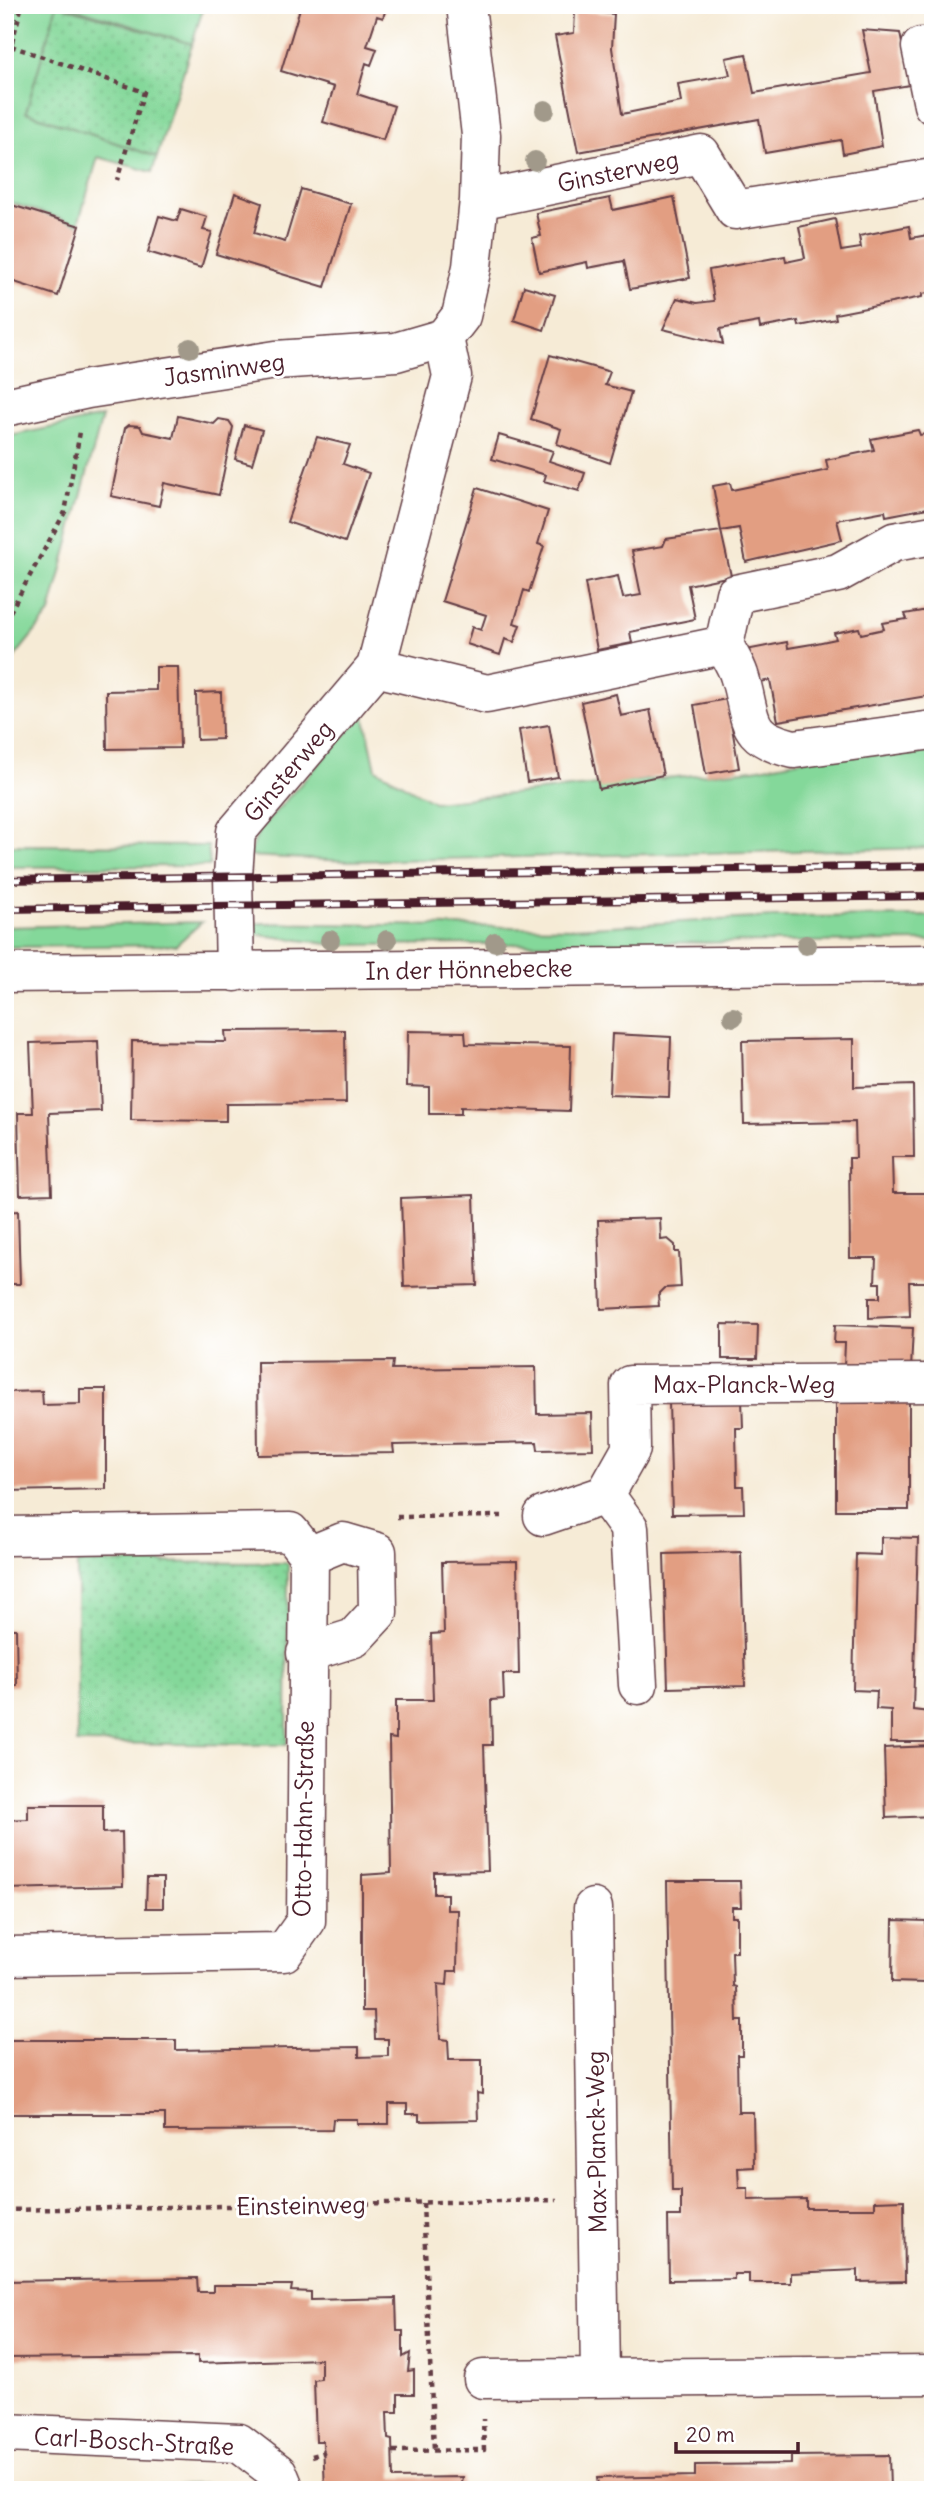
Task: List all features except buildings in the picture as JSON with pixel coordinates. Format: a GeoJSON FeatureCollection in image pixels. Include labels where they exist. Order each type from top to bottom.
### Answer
{"type":"FeatureCollection","features":[{"type":"Feature","properties":{"kind":"street"},"geometry":{"type":"LineString","coordinates":[[443,338],[461,316],[472,267],[479,200],[481,135],[466,5]]}},
{"type":"Feature","properties":{"kind":"street"},"geometry":{"type":"LineString","coordinates":[[921,47],[933,105]]}},
{"type":"Feature","properties":{"kind":"street","name":"Ginsterweg"},"geometry":{"type":"LineString","coordinates":[[479,200],[701,154],[735,210],[933,177]]}},
{"type":"Feature","properties":{"kind":"street","name":"Ginsterweg"},"geometry":{"type":"LineString","coordinates":[[235,972],[233,876],[236,832],[376,667],[452,376],[443,338]]}},
{"type":"Feature","properties":{"kind":"street","name":"Jasminweg"},"geometry":{"type":"LineString","coordinates":[[5,407],[88,389],[276,360],[396,352],[443,338]]}},
{"type":"Feature","properties":{"kind":"street"},"geometry":{"type":"LineString","coordinates":[[933,535],[894,542],[838,573],[735,594],[724,645],[739,675],[749,724],[757,735],[778,745],[794,749],[933,730]]}},
{"type":"Feature","properties":{"kind":"street"},"geometry":{"type":"LineString","coordinates":[[376,667],[486,694],[724,645]]}},
{"type":"Feature","properties":{"kind":"street","name":"In der Hönnebecke"},"geometry":{"type":"LineString","coordinates":[[5,973],[933,964]]}},
{"type":"Feature","properties":{"kind":"street","name":"Max-Planck-Weg"},"geometry":{"type":"LineString","coordinates":[[605,1495],[631,1450],[630,1385],[933,1383]]}},
{"type":"Feature","properties":{"kind":"street"},"geometry":{"type":"LineString","coordinates":[[543,1516],[605,1495],[629,1528],[638,1685]]}},
{"type":"Feature","properties":{"kind":"street"},"geometry":{"type":"LineString","coordinates":[[5,1536],[290,1532],[309,1556],[344,1542],[377,1552],[378,1612],[354,1638],[306,1653]]}},
{"type":"Feature","properties":{"kind":"street","name":"Otto-Hahn-Straße"},"geometry":{"type":"LineString","coordinates":[[5,1956],[284,1952],[306,1921],[306,1653],[309,1556]]}},
{"type":"Feature","properties":{"kind":"street","name":"Max-Planck-Weg"},"geometry":{"type":"LineString","coordinates":[[593,1908],[600,2376]]}},
{"type":"Feature","properties":{"kind":"street"},"geometry":{"type":"LineString","coordinates":[[483,2379],[933,2375]]}},
{"type":"Feature","properties":{"kind":"street","name":"Carl-Bosch-Straße"},"geometry":{"type":"LineString","coordinates":[[5,2433],[239,2442],[278,2473],[285,2490]]}},
{"type":"Feature","properties":{"kind":"path"},"geometry":{"type":"LineString","coordinates":[[22,5],[8,47],[144,92],[117,180]]}},
{"type":"Feature","properties":{"kind":"path"},"geometry":{"type":"LineString","coordinates":[[5,621],[65,512],[88,389]]}},
{"type":"Feature","properties":{"kind":"path"},"geometry":{"type":"LineString","coordinates":[[387,1517],[543,1516]]}},
{"type":"Feature","properties":{"kind":"path","name":"Einsteinweg"},"geometry":{"type":"LineString","coordinates":[[5,2210],[596,2199]]}},
{"type":"Feature","properties":{"kind":"path"},"geometry":{"type":"LineString","coordinates":[[424,2203],[434,2450]]}},
{"type":"Feature","properties":{"kind":"path"},"geometry":{"type":"LineString","coordinates":[[393,2451],[484,2450]]}},
{"type":"Feature","properties":{"kind":"green space"},"geometry":{"type":"Polygon","coordinates":[[[5,5],[57,5],[26,112],[157,157],[152,172],[98,157],[78,224],[5,201],[5,5]]]}},
{"type":"Feature","properties":{"kind":"green space"},"geometry":{"type":"Polygon","coordinates":[[[57,5],[192,44],[157,157],[26,112],[57,5]]]}},
{"type":"Feature","properties":{"kind":"green space"},"geometry":{"type":"Polygon","coordinates":[[[64,5],[204,5],[192,44],[64,5]]]}},
{"type":"Feature","properties":{"kind":"green space"},"geometry":{"type":"Polygon","coordinates":[[[102,417],[50,613],[5,669],[5,437],[102,417]]]}},
{"type":"Feature","properties":{"kind":"green space"},"geometry":{"type":"Polygon","coordinates":[[[364,714],[376,769],[434,802],[754,769],[933,735],[933,848],[348,861],[249,856],[259,830],[364,714]]]}},
{"type":"Feature","properties":{"kind":"green space"},"geometry":{"type":"Polygon","coordinates":[[[5,845],[208,846],[210,866],[5,867],[5,845]]]}},
{"type":"Feature","properties":{"kind":"green space"},"geometry":{"type":"Polygon","coordinates":[[[933,916],[933,941],[337,945],[246,933],[257,923],[573,928],[773,917],[933,916]]]}},
{"type":"Feature","properties":{"kind":"green space"},"geometry":{"type":"Polygon","coordinates":[[[202,922],[176,945],[5,947],[5,927],[202,922]]]}},
{"type":"Feature","properties":{"kind":"green space"},"geometry":{"type":"Polygon","coordinates":[[[77,1562],[288,1563],[287,1745],[77,1743],[77,1562]]]}},
{"type":"Feature","properties":{"kind":"green space"},"geometry":{"type":"Polygon","coordinates":[[[261,2483],[262,2490],[81,2490],[81,2487],[261,2483]]]}},
{"type":"Feature","properties":{"kind":"railway"},"geometry":{"type":"LineString","coordinates":[[5,880],[933,866]]}},
{"type":"Feature","properties":{"kind":"railway"},"geometry":{"type":"LineString","coordinates":[[5,909],[933,896]]}}]}
